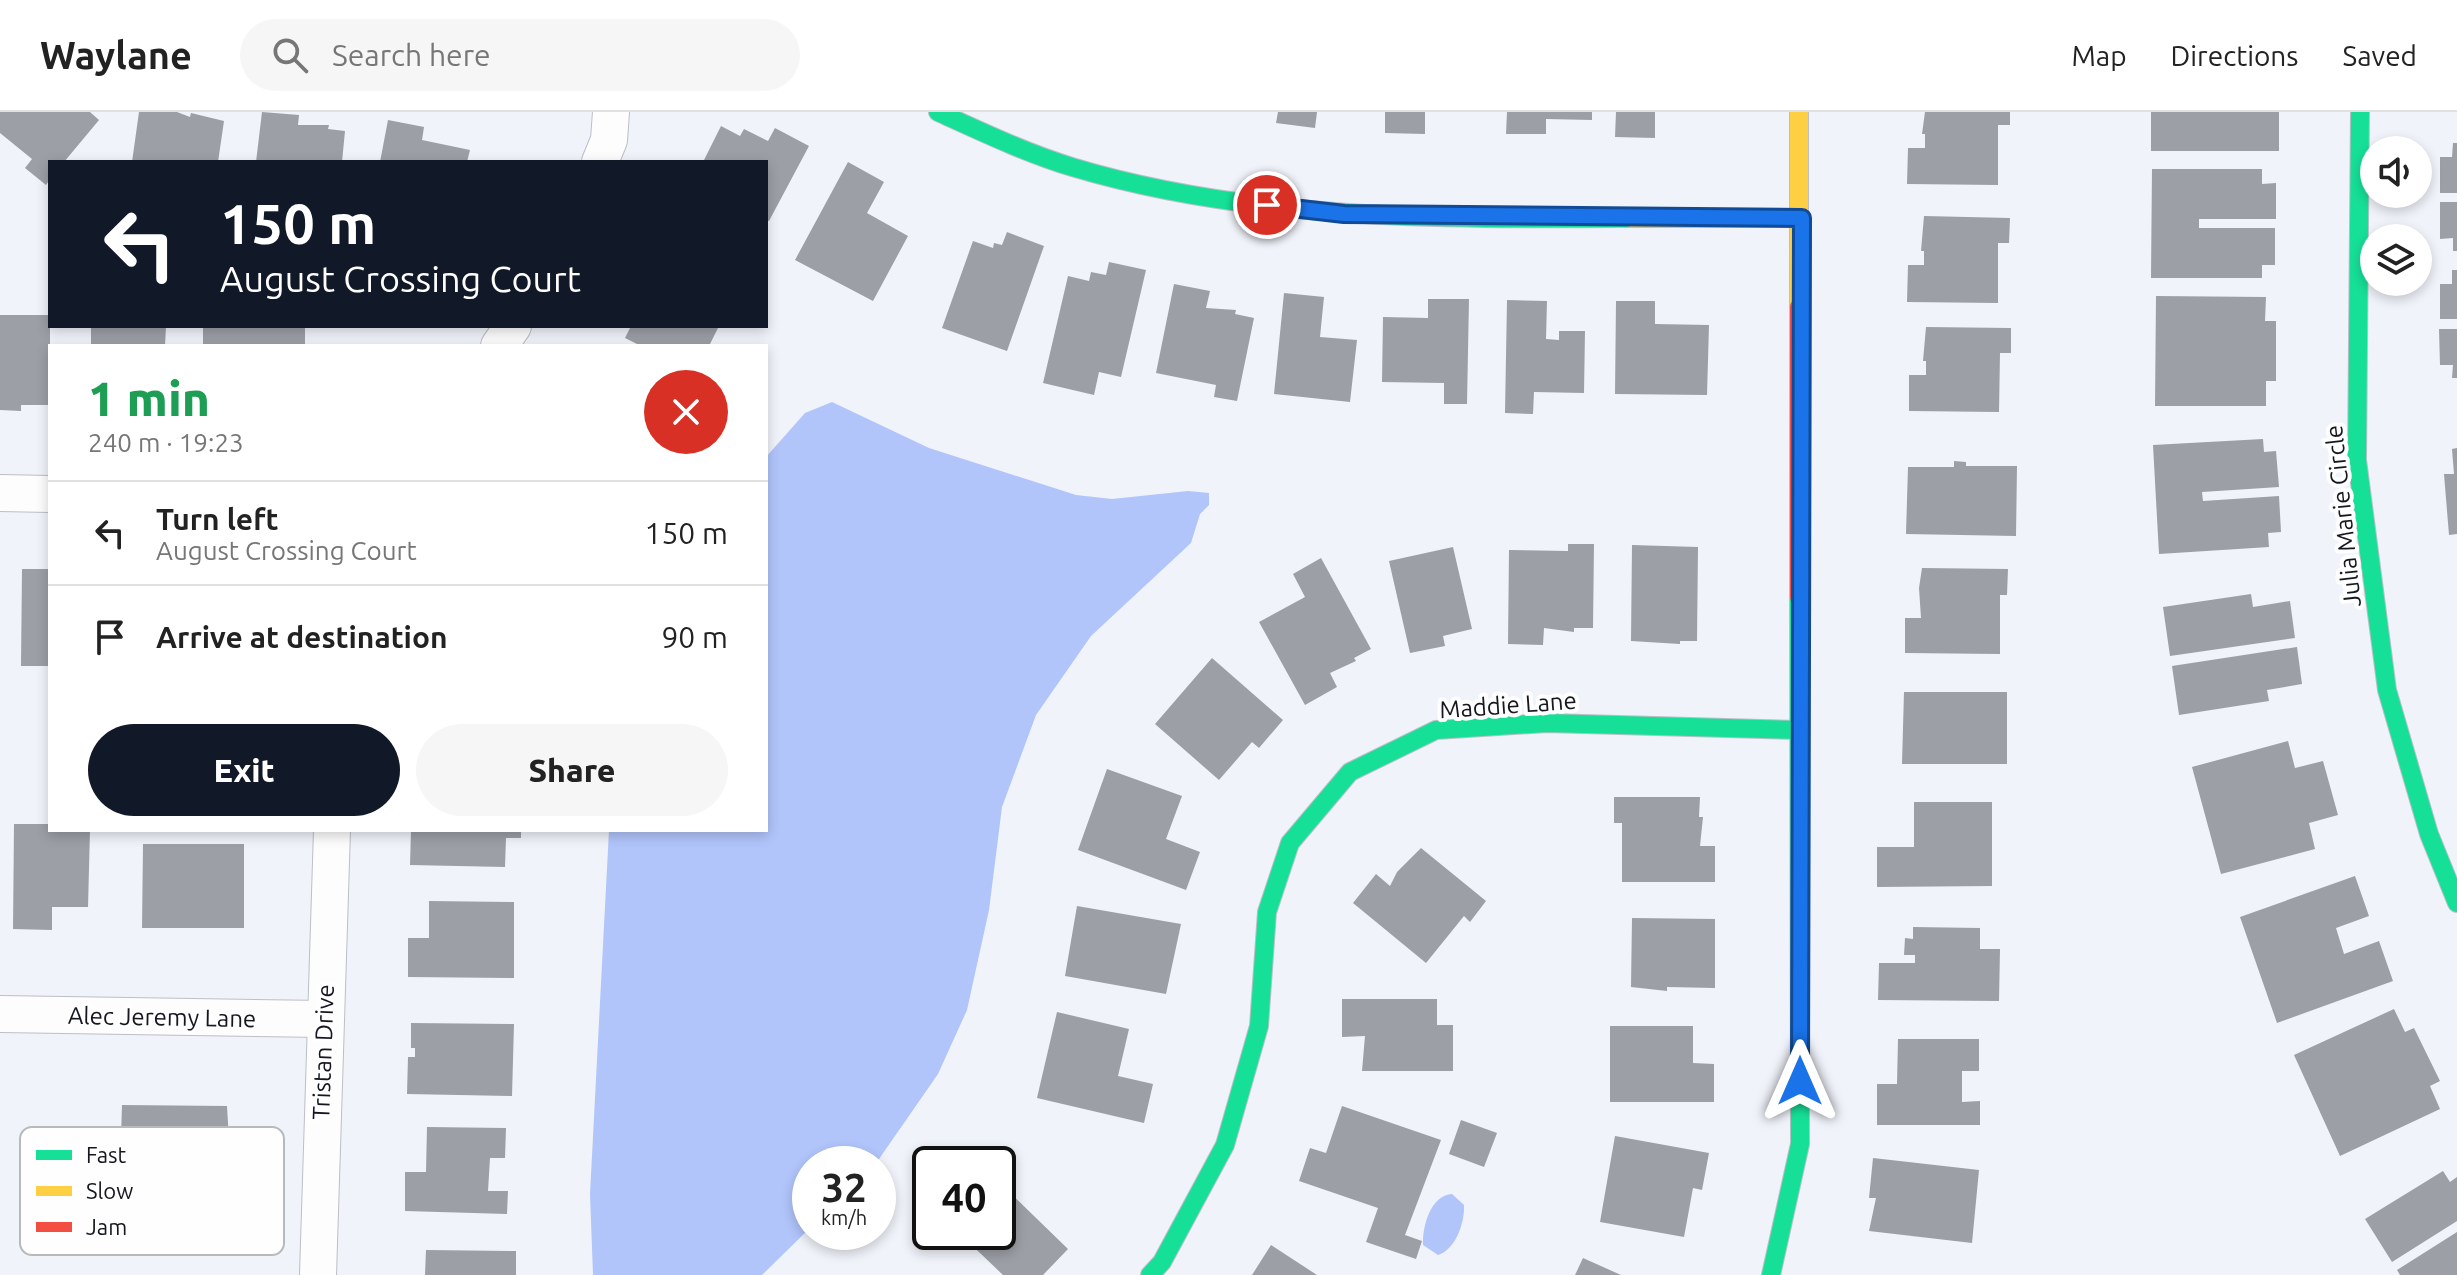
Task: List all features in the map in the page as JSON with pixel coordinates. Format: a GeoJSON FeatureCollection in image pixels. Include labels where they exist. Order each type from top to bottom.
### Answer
{"type":"FeatureCollection","features":[{"type":"Feature","properties":{"kind":"street"},"geometry":{"type":"LineString","coordinates":[[601,160],[609,140],[611,112]]}},
{"type":"Feature","properties":{"kind":"street"},"geometry":{"type":"LineString","coordinates":[[938,112],[1002,142],[1088,172],[1215,200],[1344,214],[1802,218]]}},
{"type":"Feature","properties":{"kind":"street"},"geometry":{"type":"LineString","coordinates":[[1771,1275],[1800,1144],[1802,218],[1799,112]]}},
{"type":"Feature","properties":{"kind":"street","name":"Julia Marie Circle"},"geometry":{"type":"LineString","coordinates":[[2360,112],[2357,460],[2387,690],[2429,834],[2457,903]]}},
{"type":"Feature","properties":{"kind":"street"},"geometry":{"type":"LineString","coordinates":[[0,493],[48,494]]}},
{"type":"Feature","properties":{"kind":"street","name":"Maddie Lane"},"geometry":{"type":"LineString","coordinates":[[1150,1275],[1162,1262],[1225,1145],[1259,1026],[1267,912],[1290,843],[1350,772],[1436,730],[1547,723],[1800,730]]}},
{"type":"Feature","properties":{"kind":"street","name":"Tristan Drive"},"geometry":{"type":"LineString","coordinates":[[318,1275],[332,832]]}},
{"type":"Feature","properties":{"kind":"street","name":"Alec Jeremy Lane"},"geometry":{"type":"LineString","coordinates":[[0,1014],[324,1019]]}},
{"type":"Feature","properties":{"kind":"water"},"geometry":{"type":"Polygon","coordinates":[[[832,402],[929,448],[1076,495],[1112,499],[1188,491],[1209,493],[1209,505],[1200,514],[1191,543],[1091,636],[1036,715],[1002,807],[989,910],[967,1010],[938,1074],[888,1146],[792,1146],[792,1246],[762,1275],[593,1275],[590,1194],[609,832],[768,832],[768,455],[805,413],[832,402]]]}},
{"type":"Feature","properties":{"kind":"water"},"geometry":{"type":"Polygon","coordinates":[[[1452,1194],[1464,1205],[1463,1220],[1454,1242],[1438,1255],[1423,1245],[1424,1229],[1433,1206],[1438,1200],[1452,1194]]]}},
{"type":"Feature","properties":{"kind":"building"},"geometry":{"type":"Polygon","coordinates":[[[0,112],[90,112],[99,120],[66,160],[48,160],[46,185],[25,168],[32,159],[0,133],[0,112]]]}},
{"type":"Feature","properties":{"kind":"building"},"geometry":{"type":"Polygon","coordinates":[[[139,112],[177,112],[190,117],[191,113],[224,121],[218,160],[132,160],[139,112]]]}},
{"type":"Feature","properties":{"kind":"building"},"geometry":{"type":"Polygon","coordinates":[[[262,112],[299,115],[298,125],[329,125],[328,129],[345,131],[342,160],[256,160],[262,112]]]}},
{"type":"Feature","properties":{"kind":"building"},"geometry":{"type":"Polygon","coordinates":[[[1278,112],[1317,112],[1315,128],[1276,123],[1278,112]]]}},
{"type":"Feature","properties":{"kind":"building"},"geometry":{"type":"Polygon","coordinates":[[[1385,112],[1425,112],[1425,134],[1385,133],[1385,112]]]}},
{"type":"Feature","properties":{"kind":"building"},"geometry":{"type":"Polygon","coordinates":[[[1507,112],[1592,112],[1592,120],[1546,119],[1546,134],[1506,134],[1507,112]]]}},
{"type":"Feature","properties":{"kind":"building"},"geometry":{"type":"Polygon","coordinates":[[[1616,112],[1655,112],[1655,138],[1615,137],[1616,112]]]}},
{"type":"Feature","properties":{"kind":"building"},"geometry":{"type":"Polygon","coordinates":[[[1925,112],[2010,112],[2010,125],[1998,125],[1998,185],[1907,184],[1908,148],[1925,148],[1925,134],[1922,134],[1925,112]]]}},
{"type":"Feature","properties":{"kind":"building"},"geometry":{"type":"Polygon","coordinates":[[[2151,112],[2279,112],[2279,151],[2151,151],[2151,112]]]}},
{"type":"Feature","properties":{"kind":"building"},"geometry":{"type":"Polygon","coordinates":[[[388,120],[424,127],[422,140],[470,150],[468,160],[380,160],[388,120]]]}},
{"type":"Feature","properties":{"kind":"building"},"geometry":{"type":"Polygon","coordinates":[[[721,126],[740,136],[744,129],[768,141],[775,128],[809,146],[769,221],[768,160],[704,160],[721,126]]]}},
{"type":"Feature","properties":{"kind":"building"},"geometry":{"type":"Polygon","coordinates":[[[2453,143],[2457,143],[2457,193],[2440,193],[2440,157],[2452,157],[2453,143]]]}},
{"type":"Feature","properties":{"kind":"building"},"geometry":{"type":"Polygon","coordinates":[[[848,162],[884,182],[867,213],[908,236],[873,301],[795,260],[848,162]]]}},
{"type":"Feature","properties":{"kind":"building"},"geometry":{"type":"Polygon","coordinates":[[[2152,169],[2262,169],[2262,184],[2276,183],[2276,219],[2199,219],[2199,228],[2275,228],[2275,265],[2262,265],[2262,278],[2151,278],[2152,169]]]}},
{"type":"Feature","properties":{"kind":"building"},"geometry":{"type":"Polygon","coordinates":[[[2440,202],[2457,202],[2457,251],[2453,251],[2453,238],[2440,239],[2440,202]]]}},
{"type":"Feature","properties":{"kind":"building"},"geometry":{"type":"Polygon","coordinates":[[[1924,216],[2010,218],[2009,243],[1998,243],[1998,303],[1907,302],[1908,265],[1924,265],[1924,251],[1921,251],[1924,216]]]}},
{"type":"Feature","properties":{"kind":"building"},"geometry":{"type":"Polygon","coordinates":[[[1007,232],[1044,246],[1007,351],[942,328],[973,241],[993,248],[994,243],[1002,245],[1007,232]]]}},
{"type":"Feature","properties":{"kind":"building"},"geometry":{"type":"Polygon","coordinates":[[[1109,262],[1146,270],[1121,377],[1099,372],[1094,395],[1043,383],[1068,276],[1089,281],[1091,272],[1106,275],[1109,262]]]}},
{"type":"Feature","properties":{"kind":"building"},"geometry":{"type":"Polygon","coordinates":[[[2452,270],[2457,270],[2457,319],[2440,319],[2440,284],[2452,284],[2452,270]]]}},
{"type":"Feature","properties":{"kind":"building"},"geometry":{"type":"Polygon","coordinates":[[[1174,284],[1210,291],[1206,308],[1236,310],[1235,314],[1254,318],[1237,401],[1214,397],[1216,385],[1156,373],[1174,284]]]}},
{"type":"Feature","properties":{"kind":"building"},"geometry":{"type":"Polygon","coordinates":[[[1284,293],[1324,297],[1320,337],[1357,340],[1350,402],[1274,394],[1284,293]]]}},
{"type":"Feature","properties":{"kind":"building"},"geometry":{"type":"Polygon","coordinates":[[[2156,296],[2266,297],[2265,321],[2276,321],[2276,381],[2266,381],[2266,406],[2155,406],[2156,296]]]}},
{"type":"Feature","properties":{"kind":"building"},"geometry":{"type":"Polygon","coordinates":[[[1428,299],[1469,299],[1467,404],[1444,404],[1444,383],[1382,382],[1383,317],[1428,318],[1428,299]]]}},
{"type":"Feature","properties":{"kind":"building"},"geometry":{"type":"Polygon","coordinates":[[[1507,300],[1547,301],[1546,339],[1559,340],[1559,331],[1585,331],[1584,393],[1534,392],[1533,414],[1505,413],[1507,300]]]}},
{"type":"Feature","properties":{"kind":"building"},"geometry":{"type":"Polygon","coordinates":[[[1616,301],[1655,301],[1655,324],[1709,325],[1707,395],[1615,394],[1616,301]]]}},
{"type":"Feature","properties":{"kind":"building"},"geometry":{"type":"Polygon","coordinates":[[[0,315],[48,315],[48,405],[21,405],[21,411],[0,410],[0,315]]]}},
{"type":"Feature","properties":{"kind":"building"},"geometry":{"type":"Polygon","coordinates":[[[1926,327],[2011,328],[2011,353],[2000,353],[1999,412],[1909,411],[1909,375],[1926,375],[1926,361],[1923,361],[1926,327]]]}},
{"type":"Feature","properties":{"kind":"building"},"geometry":{"type":"Polygon","coordinates":[[[91,328],[166,328],[165,344],[91,344],[91,328]]]}},
{"type":"Feature","properties":{"kind":"building"},"geometry":{"type":"Polygon","coordinates":[[[203,328],[305,328],[305,344],[203,344],[203,328]]]}},
{"type":"Feature","properties":{"kind":"building"},"geometry":{"type":"Polygon","coordinates":[[[630,328],[718,328],[710,344],[637,344],[625,338],[630,328]]]}},
{"type":"Feature","properties":{"kind":"building"},"geometry":{"type":"Polygon","coordinates":[[[2439,329],[2457,329],[2457,378],[2452,378],[2453,365],[2440,365],[2439,329]]]}},
{"type":"Feature","properties":{"kind":"building"},"geometry":{"type":"Polygon","coordinates":[[[2263,439],[2264,452],[2276,451],[2279,487],[2202,492],[2203,501],[2279,496],[2281,532],[2268,533],[2269,547],[2159,554],[2153,445],[2263,439]]]}},
{"type":"Feature","properties":{"kind":"building"},"geometry":{"type":"Polygon","coordinates":[[[2457,448],[2457,534],[2449,535],[2444,474],[2454,474],[2452,449],[2457,448]]]}},
{"type":"Feature","properties":{"kind":"building"},"geometry":{"type":"Polygon","coordinates":[[[1954,461],[1966,462],[1966,466],[2017,466],[2016,536],[1906,534],[1908,467],[1954,467],[1954,461]]]}},
{"type":"Feature","properties":{"kind":"building"},"geometry":{"type":"Polygon","coordinates":[[[1568,544],[1594,544],[1593,628],[1574,628],[1574,632],[1544,628],[1543,645],[1508,644],[1509,550],[1568,551],[1568,544]]]}},
{"type":"Feature","properties":{"kind":"building"},"geometry":{"type":"Polygon","coordinates":[[[1632,545],[1698,547],[1697,641],[1680,641],[1680,644],[1631,641],[1632,545]]]}},
{"type":"Feature","properties":{"kind":"building"},"geometry":{"type":"Polygon","coordinates":[[[1453,547],[1472,629],[1443,636],[1445,646],[1410,653],[1389,561],[1453,547]]]}},
{"type":"Feature","properties":{"kind":"building"},"geometry":{"type":"Polygon","coordinates":[[[1321,558],[1371,649],[1354,658],[1356,661],[1330,673],[1337,687],[1305,705],[1259,622],[1305,597],[1293,574],[1321,558]]]}},
{"type":"Feature","properties":{"kind":"building"},"geometry":{"type":"Polygon","coordinates":[[[1922,568],[2008,569],[2007,595],[2000,595],[2000,654],[1905,653],[1905,618],[1921,618],[1919,588],[1922,568]]]}},
{"type":"Feature","properties":{"kind":"building"},"geometry":{"type":"Polygon","coordinates":[[[22,569],[48,569],[48,666],[21,666],[22,569]]]}},
{"type":"Feature","properties":{"kind":"building"},"geometry":{"type":"Polygon","coordinates":[[[2251,594],[2253,607],[2290,601],[2295,638],[2170,656],[2163,607],[2251,594]]]}},
{"type":"Feature","properties":{"kind":"building"},"geometry":{"type":"Polygon","coordinates":[[[2297,647],[2302,684],[2267,690],[2269,701],[2179,715],[2172,666],[2297,647]]]}},
{"type":"Feature","properties":{"kind":"building"},"geometry":{"type":"Polygon","coordinates":[[[1212,658],[1283,720],[1259,748],[1252,742],[1219,780],[1155,724],[1212,658]]]}},
{"type":"Feature","properties":{"kind":"building"},"geometry":{"type":"Polygon","coordinates":[[[1904,692],[2007,692],[2007,764],[1902,764],[1904,692]]]}},
{"type":"Feature","properties":{"kind":"building"},"geometry":{"type":"Polygon","coordinates":[[[2288,741],[2295,768],[2323,761],[2338,815],[2309,823],[2315,849],[2221,874],[2192,767],[2288,741]]]}},
{"type":"Feature","properties":{"kind":"building"},"geometry":{"type":"Polygon","coordinates":[[[1107,769],[1182,796],[1166,839],[1200,852],[1186,890],[1078,850],[1107,769]]]}},
{"type":"Feature","properties":{"kind":"building"},"geometry":{"type":"Polygon","coordinates":[[[1614,797],[1700,797],[1699,817],[1703,817],[1700,846],[1715,846],[1715,882],[1622,882],[1622,823],[1614,823],[1614,797]]]}},
{"type":"Feature","properties":{"kind":"building"},"geometry":{"type":"Polygon","coordinates":[[[1914,802],[1992,802],[1992,886],[1877,887],[1877,847],[1914,847],[1914,802]]]}},
{"type":"Feature","properties":{"kind":"building"},"geometry":{"type":"Polygon","coordinates":[[[14,824],[48,824],[48,832],[90,832],[88,907],[52,907],[52,930],[13,929],[14,824]]]}},
{"type":"Feature","properties":{"kind":"building"},"geometry":{"type":"Polygon","coordinates":[[[411,832],[521,832],[521,838],[506,838],[505,867],[410,865],[411,832]]]}},
{"type":"Feature","properties":{"kind":"building"},"geometry":{"type":"Polygon","coordinates":[[[143,844],[244,844],[244,928],[142,928],[143,844]]]}},
{"type":"Feature","properties":{"kind":"building"},"geometry":{"type":"Polygon","coordinates":[[[1421,848],[1486,901],[1470,922],[1464,916],[1426,963],[1353,903],[1376,874],[1390,886],[1397,872],[1421,848]]]}},
{"type":"Feature","properties":{"kind":"building"},"geometry":{"type":"Polygon","coordinates":[[[2355,876],[2369,916],[2336,928],[2344,954],[2379,941],[2393,981],[2277,1023],[2240,917],[2355,876]]]}},
{"type":"Feature","properties":{"kind":"building"},"geometry":{"type":"Polygon","coordinates":[[[429,901],[514,902],[514,978],[408,977],[408,938],[429,938],[429,901]]]}},
{"type":"Feature","properties":{"kind":"building"},"geometry":{"type":"Polygon","coordinates":[[[1077,906],[1181,924],[1166,994],[1065,976],[1077,906]]]}},
{"type":"Feature","properties":{"kind":"building"},"geometry":{"type":"Polygon","coordinates":[[[1632,918],[1715,919],[1715,988],[1667,987],[1667,991],[1631,987],[1632,918]]]}},
{"type":"Feature","properties":{"kind":"building"},"geometry":{"type":"Polygon","coordinates":[[[1913,927],[1980,928],[1980,949],[2000,949],[1999,1001],[1878,1000],[1879,963],[1915,963],[1915,955],[1904,955],[1905,938],[1913,939],[1913,927]]]}},
{"type":"Feature","properties":{"kind":"building"},"geometry":{"type":"Polygon","coordinates":[[[1342,999],[1437,999],[1437,1025],[1453,1025],[1453,1071],[1362,1071],[1365,1036],[1342,1037],[1342,999]]]}},
{"type":"Feature","properties":{"kind":"building"},"geometry":{"type":"Polygon","coordinates":[[[2394,1009],[2405,1032],[2414,1028],[2440,1081],[2430,1086],[2440,1109],[2340,1156],[2294,1055],[2394,1009]]]}},
{"type":"Feature","properties":{"kind":"building"},"geometry":{"type":"Polygon","coordinates":[[[1057,1012],[1129,1029],[1118,1076],[1153,1084],[1144,1123],[1037,1098],[1057,1012]]]}},
{"type":"Feature","properties":{"kind":"building"},"geometry":{"type":"Polygon","coordinates":[[[411,1023],[514,1024],[512,1096],[407,1094],[408,1057],[415,1057],[415,1048],[411,1048],[411,1023]]]}},
{"type":"Feature","properties":{"kind":"building"},"geometry":{"type":"Polygon","coordinates":[[[1610,1026],[1693,1026],[1693,1063],[1714,1064],[1714,1102],[1610,1102],[1610,1026]]]}},
{"type":"Feature","properties":{"kind":"building"},"geometry":{"type":"Polygon","coordinates":[[[1898,1039],[1979,1039],[1979,1071],[1962,1071],[1962,1102],[1980,1101],[1980,1125],[1877,1125],[1877,1084],[1897,1084],[1898,1039]]]}},
{"type":"Feature","properties":{"kind":"building"},"geometry":{"type":"Polygon","coordinates":[[[122,1105],[227,1106],[228,1127],[121,1127],[122,1105]]]}},
{"type":"Feature","properties":{"kind":"building"},"geometry":{"type":"Polygon","coordinates":[[[1342,1106],[1441,1140],[1405,1235],[1422,1241],[1416,1259],[1366,1242],[1378,1208],[1299,1181],[1310,1148],[1326,1153],[1342,1106]]]}},
{"type":"Feature","properties":{"kind":"building"},"geometry":{"type":"Polygon","coordinates":[[[1461,1120],[1497,1133],[1484,1167],[1449,1154],[1461,1120]]]}},
{"type":"Feature","properties":{"kind":"building"},"geometry":{"type":"Polygon","coordinates":[[[427,1127],[506,1128],[505,1158],[490,1158],[488,1191],[508,1191],[507,1214],[405,1211],[405,1172],[426,1172],[427,1127]]]}},
{"type":"Feature","properties":{"kind":"building"},"geometry":{"type":"Polygon","coordinates":[[[1615,1136],[1709,1153],[1702,1190],[1693,1188],[1684,1237],[1600,1222],[1615,1136]]]}},
{"type":"Feature","properties":{"kind":"building"},"geometry":{"type":"Polygon","coordinates":[[[1873,1158],[1979,1170],[1972,1243],[1869,1231],[1876,1198],[1869,1198],[1873,1158]]]}},
{"type":"Feature","properties":{"kind":"building"},"geometry":{"type":"Polygon","coordinates":[[[2443,1171],[2450,1182],[2457,1177],[2457,1221],[2392,1262],[2365,1219],[2443,1171]]]}},
{"type":"Feature","properties":{"kind":"building"},"geometry":{"type":"Polygon","coordinates":[[[1016,1198],[1068,1249],[1043,1275],[1003,1275],[977,1250],[1016,1250],[1016,1198]]]}},
{"type":"Feature","properties":{"kind":"building"},"geometry":{"type":"Polygon","coordinates":[[[2457,1232],[2457,1275],[2400,1275],[2397,1270],[2457,1232]]]}},
{"type":"Feature","properties":{"kind":"building"},"geometry":{"type":"Polygon","coordinates":[[[1271,1245],[1317,1275],[1252,1275],[1271,1245]]]}},
{"type":"Feature","properties":{"kind":"building"},"geometry":{"type":"Polygon","coordinates":[[[426,1250],[516,1251],[516,1275],[425,1275],[426,1250]]]}},
{"type":"Feature","properties":{"kind":"building"},"geometry":{"type":"Polygon","coordinates":[[[1583,1258],[1621,1275],[1575,1275],[1583,1258]]]}},
{"type":"Feature","properties":{"kind":"traffic: fast"},"geometry":{"type":"LineString","coordinates":[[938,112],[1021,149],[1072,167],[1140,185],[1209,198],[1279,207],[1420,217],[1631,218]]}},
{"type":"Feature","properties":{"kind":"traffic: fast"},"geometry":{"type":"LineString","coordinates":[[2360,112],[2357,460],[2387,690],[2429,834],[2457,903]]}},
{"type":"Feature","properties":{"kind":"traffic: fast"},"geometry":{"type":"LineString","coordinates":[[1771,1275],[1800,1144],[1799,597]]}},
{"type":"Feature","properties":{"kind":"traffic: fast"},"geometry":{"type":"LineString","coordinates":[[1150,1275],[1162,1262],[1225,1145],[1259,1026],[1267,912],[1290,843],[1350,772],[1436,730],[1547,723],[1800,730]]}},
{"type":"Feature","properties":{"kind":"traffic: slow"},"geometry":{"type":"LineString","coordinates":[[1799,112],[1799,307]]}},
{"type":"Feature","properties":{"kind":"traffic: slow"},"geometry":{"type":"LineString","coordinates":[[1631,218],[1802,218]]}},
{"type":"Feature","properties":{"kind":"traffic: jam"},"geometry":{"type":"LineString","coordinates":[[1799,307],[1799,597]]}},
{"type":"Feature","properties":{"kind":"route"},"geometry":{"type":"LineString","coordinates":[[1267,205],[1344,214],[1802,218],[1800,1081]]}}]}
